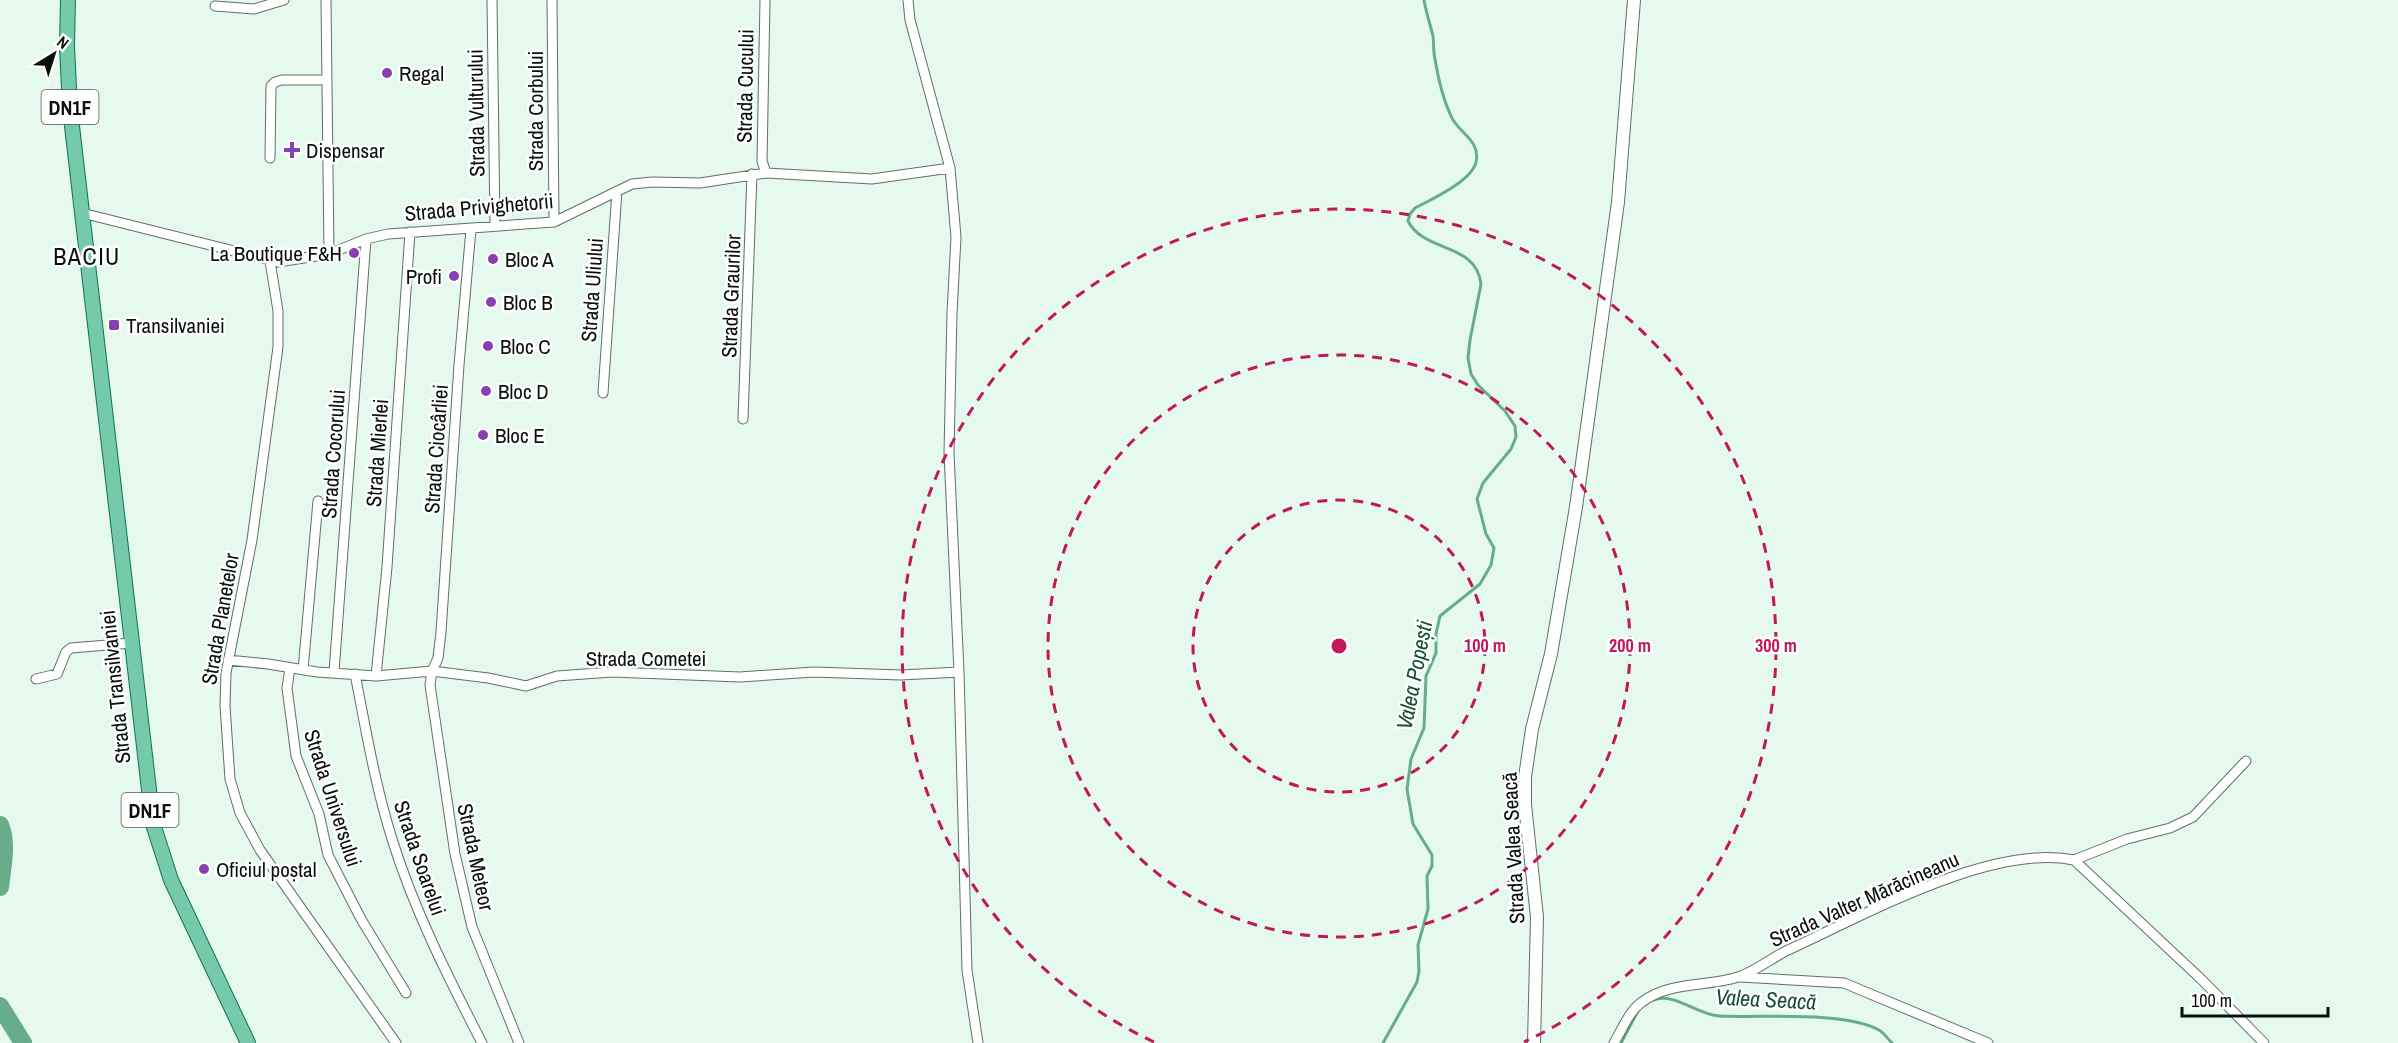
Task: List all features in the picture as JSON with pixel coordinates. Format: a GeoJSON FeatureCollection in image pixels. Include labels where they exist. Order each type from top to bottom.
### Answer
{"type":"FeatureCollection","features":[{"type":"Feature","properties":{"kind":"main road","name":"DN1F"},"geometry":{"type":"LineString","coordinates":[[68,0],[67,46],[70,109],[82,213]]}},
{"type":"Feature","properties":{"kind":"main road","name":"Strada Valea Seacă"},"geometry":{"type":"LineString","coordinates":[[1534,1043],[1537,917],[1527,825],[1525,777],[1532,729],[1551,654],[1576,507],[1618,202],[1634,0]]}},
{"type":"Feature","properties":{"kind":"main road","name":"Strada Transilvaniei"},"geometry":{"type":"LineString","coordinates":[[82,213],[123,558],[149,807],[157,843],[171,880],[248,1043]]}},
{"type":"Feature","properties":{"kind":"street"},"geometry":{"type":"LineString","coordinates":[[215,6],[254,9],[284,0]]}},
{"type":"Feature","properties":{"kind":"street"},"geometry":{"type":"LineString","coordinates":[[326,0],[325,80],[329,254]]}},
{"type":"Feature","properties":{"kind":"street","name":"Strada Vulturului"},"geometry":{"type":"LineString","coordinates":[[492,0],[495,226]]}},
{"type":"Feature","properties":{"kind":"street","name":"Strada Corbului"},"geometry":{"type":"LineString","coordinates":[[552,0],[554,222]]}},
{"type":"Feature","properties":{"kind":"street","name":"Strada Cucului"},"geometry":{"type":"LineString","coordinates":[[765,0],[762,161],[766,173]]}},
{"type":"Feature","properties":{"kind":"street"},"geometry":{"type":"LineString","coordinates":[[908,0],[910,20],[951,168],[956,237],[949,453],[959,672],[967,970],[978,1043]]}},
{"type":"Feature","properties":{"kind":"street"},"geometry":{"type":"LineString","coordinates":[[270,158],[271,86],[282,80],[325,80]]}},
{"type":"Feature","properties":{"kind":"street","name":"Strada Privighetorii"},"geometry":{"type":"LineString","coordinates":[[82,213],[192,239],[270,261],[286,261],[329,254],[366,239],[410,232],[554,222],[632,184],[700,183],[766,173],[872,179],[951,168]]}},
{"type":"Feature","properties":{"kind":"street","name":"Strada Graurilor"},"geometry":{"type":"LineString","coordinates":[[743,419],[752,174]]}},
{"type":"Feature","properties":{"kind":"street","name":"Strada Uliului"},"geometry":{"type":"LineString","coordinates":[[603,393],[617,190]]}},
{"type":"Feature","properties":{"kind":"street","name":"Strada Ciocârliei"},"geometry":{"type":"LineString","coordinates":[[432,671],[438,658],[441,632],[459,365],[471,229]]}},
{"type":"Feature","properties":{"kind":"street","name":"Strada Mierlei"},"geometry":{"type":"LineString","coordinates":[[376,676],[403,350],[410,232]]}},
{"type":"Feature","properties":{"kind":"street","name":"Strada Cocorului"},"geometry":{"type":"LineString","coordinates":[[334,672],[352,455],[366,239]]}},
{"type":"Feature","properties":{"kind":"street","name":"Strada Planetelor"},"geometry":{"type":"LineString","coordinates":[[270,261],[278,311],[278,347],[252,540],[228,660],[225,690],[228,763],[234,796],[240,813],[266,859],[396,1043]]}},
{"type":"Feature","properties":{"kind":"street","name":"Strada Cocorului"},"geometry":{"type":"LineString","coordinates":[[303,670],[318,501]]}},
{"type":"Feature","properties":{"kind":"street"},"geometry":{"type":"LineString","coordinates":[[36,679],[57,674],[66,652],[71,648],[132,643]]}},
{"type":"Feature","properties":{"kind":"street","name":"Strada Cometei"},"geometry":{"type":"LineString","coordinates":[[228,660],[268,663],[303,670],[376,676],[432,671],[478,676],[526,686],[557,676],[612,672],[740,677],[814,672],[901,675],[959,672]]}},
{"type":"Feature","properties":{"kind":"street","name":"Strada Universului"},"geometry":{"type":"LineString","coordinates":[[290,668],[287,688],[296,756],[319,814],[328,855],[361,919],[406,993]]}},
{"type":"Feature","properties":{"kind":"street","name":"Strada Meteor"},"geometry":{"type":"LineString","coordinates":[[432,671],[430,685],[442,776],[472,927],[519,1043]]}},
{"type":"Feature","properties":{"kind":"street","name":"Strada Soarelui"},"geometry":{"type":"LineString","coordinates":[[355,674],[377,788],[392,839],[430,939],[482,1043]]}},
{"type":"Feature","properties":{"kind":"street"},"geometry":{"type":"LineString","coordinates":[[2246,760],[2193,817],[2170,828],[2127,838],[2074,860],[2201,979],[2264,1043]]}},
{"type":"Feature","properties":{"kind":"street","name":"Strada Valter Mărăcineanu"},"geometry":{"type":"LineString","coordinates":[[1614,1043],[1633,1011],[1641,1002],[1654,995],[1677,987],[1740,977],[1786,952],[1933,884],[1999,864],[2061,858],[2074,860]]}},
{"type":"Feature","properties":{"kind":"street"},"geometry":{"type":"LineString","coordinates":[[1740,977],[1844,983],[1988,1043]]}},
{"type":"Feature","properties":{"kind":"waterway","name":"Valea Popești"},"geometry":{"type":"LineString","coordinates":[[1383,1043],[1417,982],[1418,945],[1428,909],[1427,876],[1432,866],[1432,855],[1413,824],[1407,789],[1411,759],[1424,728],[1426,676],[1436,653],[1436,634],[1440,616],[1480,584],[1491,565],[1494,548],[1486,534],[1477,499],[1483,483],[1511,449],[1516,437],[1515,426],[1505,411],[1478,385],[1471,374],[1468,358],[1481,284],[1477,271],[1470,261],[1425,238],[1408,221],[1415,208],[1450,189],[1467,176],[1473,169],[1477,154],[1472,142],[1454,122],[1446,103],[1424,0]]}},
{"type":"Feature","properties":{"kind":"waterway"},"geometry":{"type":"LineString","coordinates":[[0,825],[4,840],[0,887]]}},
{"type":"Feature","properties":{"kind":"waterway","name":"Valea Seacă"},"geometry":{"type":"LineString","coordinates":[[1653,1000],[1670,999],[1719,1016],[1845,1020],[1879,1030],[1892,1043]]}},
{"type":"Feature","properties":{"kind":"waterway"},"geometry":{"type":"LineString","coordinates":[[0,1006],[23,1043]]}},
{"type":"Feature","properties":{"kind":"waterway","name":"Valea Seacă"},"geometry":{"type":"LineString","coordinates":[[1621,1043],[1638,1011]]}},
{"type":"Feature","properties":{"kind":"place","name":"Regal"},"geometry":{"type":"Point","coordinates":[387,73]}},
{"type":"Feature","properties":{"kind":"place","name":"Dispensar"},"geometry":{"type":"Point","coordinates":[292,150]}},
{"type":"Feature","properties":{"kind":"place","name":"La Boutique F&H"},"geometry":{"type":"Point","coordinates":[354,253]}},
{"type":"Feature","properties":{"kind":"place","name":"Bloc A"},"geometry":{"type":"Point","coordinates":[493,259]}},
{"type":"Feature","properties":{"kind":"place","name":"Profi"},"geometry":{"type":"Point","coordinates":[454,276]}},
{"type":"Feature","properties":{"kind":"place","name":"Bloc B"},"geometry":{"type":"Point","coordinates":[491,302]}},
{"type":"Feature","properties":{"kind":"place","name":"Transilvaniei"},"geometry":{"type":"Point","coordinates":[114,325]}},
{"type":"Feature","properties":{"kind":"place","name":"Bloc C"},"geometry":{"type":"Point","coordinates":[488,346]}},
{"type":"Feature","properties":{"kind":"place","name":"Bloc D"},"geometry":{"type":"Point","coordinates":[486,391]}},
{"type":"Feature","properties":{"kind":"place","name":"Bloc E"},"geometry":{"type":"Point","coordinates":[483,435]}},
{"type":"Feature","properties":{"kind":"place","name":"Oficiul poștal"},"geometry":{"type":"Point","coordinates":[204,869]}},
{"type":"Feature","properties":{"kind":"district","name":"BACIU"},"geometry":{"type":"Point","coordinates":[87,256]}}]}
